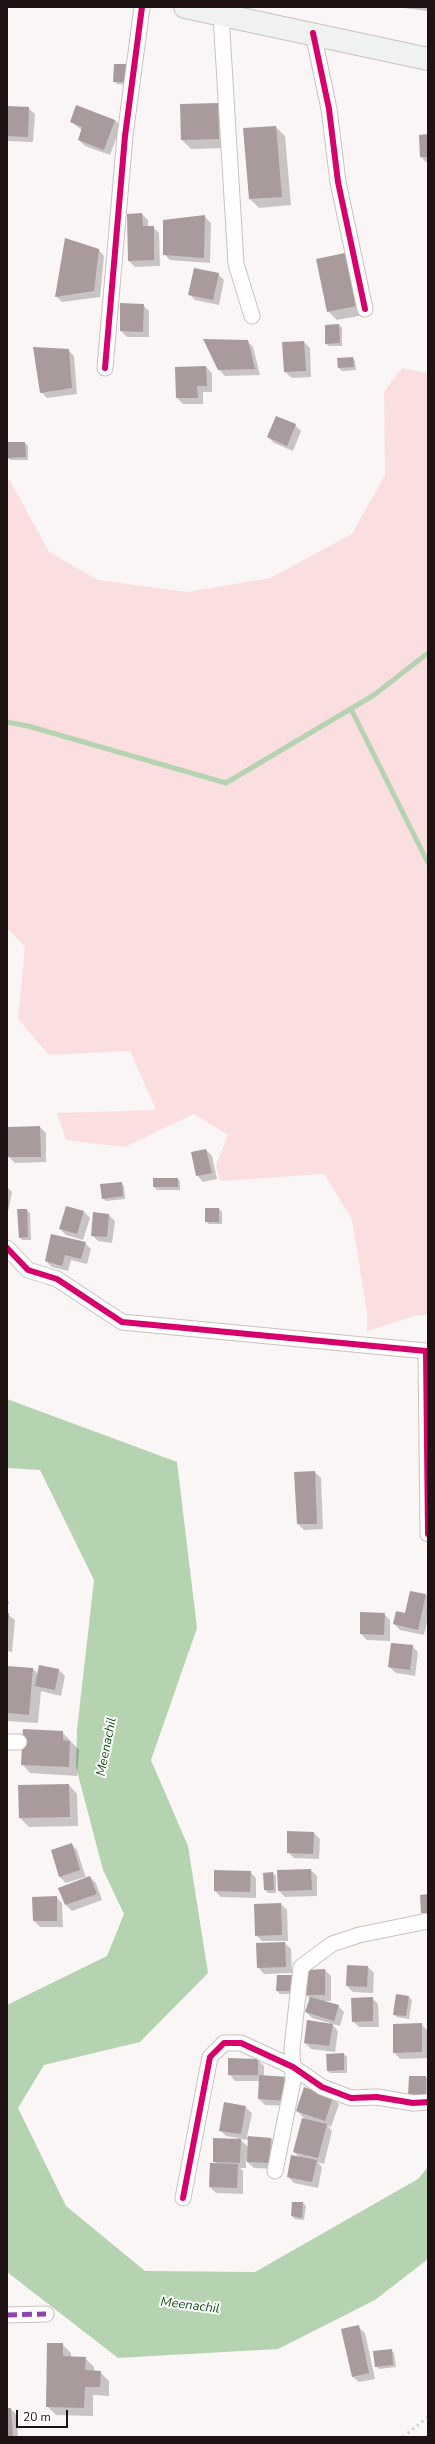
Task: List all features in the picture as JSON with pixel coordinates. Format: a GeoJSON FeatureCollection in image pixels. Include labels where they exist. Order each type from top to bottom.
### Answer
{"type":"FeatureCollection","features":[{"type":"Feature","properties":{"kind":"main road"},"geometry":{"type":"LineString","coordinates":[[185,7],[313,33],[428,59]]}},
{"type":"Feature","properties":{"kind":"street"},"geometry":{"type":"LineString","coordinates":[[106,368],[125,136],[142,7]]}},
{"type":"Feature","properties":{"kind":"street"},"geometry":{"type":"LineString","coordinates":[[221,14],[236,264],[252,316]]}},
{"type":"Feature","properties":{"kind":"street"},"geometry":{"type":"LineString","coordinates":[[313,33],[329,109],[338,182],[365,309]]}},
{"type":"Feature","properties":{"kind":"street"},"geometry":{"type":"LineString","coordinates":[[7,1248],[28,1270],[57,1279],[122,1322],[426,1351],[428,1534]]}},
{"type":"Feature","properties":{"kind":"street"},"geometry":{"type":"LineString","coordinates":[[275,2171],[293,2081],[292,2048],[301,1967],[332,1944],[359,1935],[428,1921]]}},
{"type":"Feature","properties":{"kind":"street"},"geometry":{"type":"LineString","coordinates":[[183,2198],[210,2058],[224,2043],[241,2043],[293,2067],[322,2087],[351,2098],[377,2097],[412,2103],[428,2102]]}},
{"type":"Feature","properties":{"kind":"street"},"geometry":{"type":"LineString","coordinates":[[7,2315],[46,2314]]}},
{"type":"Feature","properties":{"kind":"shaded area"},"geometry":{"type":"Polygon","coordinates":[[[402,368],[428,373],[428,1314],[415,1316],[367,1331],[367,1313],[352,1219],[324,1174],[220,1181],[216,1165],[228,1135],[194,1114],[125,1147],[66,1140],[57,1113],[156,1110],[130,1051],[49,1055],[18,1019],[25,947],[7,928],[7,479],[10,480],[49,552],[98,580],[187,592],[270,578],[352,534],[385,475],[384,392],[402,368]]]}},
{"type":"Feature","properties":{"kind":"water","name":"Meenachil"},"geometry":{"type":"Polygon","coordinates":[[[7,1399],[177,1462],[197,1628],[151,1760],[188,1846],[208,1973],[140,2042],[44,2065],[18,2108],[66,2206],[145,2271],[255,2272],[418,2179],[428,2167],[428,2259],[375,2300],[278,2349],[118,2358],[7,2272],[7,2005],[107,1956],[124,1914],[103,1870],[76,1767],[77,1730],[94,1580],[40,1470],[7,1468],[7,1399]]]}},
{"type":"Feature","properties":{"kind":"building"},"geometry":{"type":"Polygon","coordinates":[[[114,64],[129,64],[128,82],[113,82],[114,64]]]}},
{"type":"Feature","properties":{"kind":"building"},"geometry":{"type":"Polygon","coordinates":[[[218,103],[219,139],[181,140],[180,104],[218,103]]]}},
{"type":"Feature","properties":{"kind":"building"},"geometry":{"type":"Polygon","coordinates":[[[76,105],[115,120],[104,150],[78,140],[82,127],[70,122],[76,105]]]}},
{"type":"Feature","properties":{"kind":"building"},"geometry":{"type":"Polygon","coordinates":[[[7,106],[29,107],[28,137],[7,136],[7,106]]]}},
{"type":"Feature","properties":{"kind":"building"},"geometry":{"type":"Polygon","coordinates":[[[276,126],[282,197],[249,199],[243,128],[276,126]]]}},
{"type":"Feature","properties":{"kind":"building"},"geometry":{"type":"Polygon","coordinates":[[[428,134],[428,157],[420,157],[419,135],[428,134]]]}},
{"type":"Feature","properties":{"kind":"building"},"geometry":{"type":"Polygon","coordinates":[[[142,213],[143,226],[154,226],[154,260],[128,261],[127,214],[142,213]]]}},
{"type":"Feature","properties":{"kind":"building"},"geometry":{"type":"Polygon","coordinates":[[[205,215],[204,258],[163,255],[163,220],[205,215]]]}},
{"type":"Feature","properties":{"kind":"building"},"geometry":{"type":"Polygon","coordinates":[[[65,238],[99,249],[94,291],[55,297],[65,238]]]}},
{"type":"Feature","properties":{"kind":"building"},"geometry":{"type":"Polygon","coordinates":[[[350,252],[361,305],[327,312],[316,259],[350,252]]]}},
{"type":"Feature","properties":{"kind":"building"},"geometry":{"type":"Polygon","coordinates":[[[194,268],[219,273],[213,300],[188,295],[194,268]]]}},
{"type":"Feature","properties":{"kind":"building"},"geometry":{"type":"Polygon","coordinates":[[[120,303],[144,304],[143,332],[120,331],[120,303]]]}},
{"type":"Feature","properties":{"kind":"building"},"geometry":{"type":"Polygon","coordinates":[[[339,324],[340,343],[325,344],[325,325],[339,324]]]}},
{"type":"Feature","properties":{"kind":"building"},"geometry":{"type":"Polygon","coordinates":[[[203,339],[248,340],[255,369],[218,370],[203,339]]]}},
{"type":"Feature","properties":{"kind":"building"},"geometry":{"type":"Polygon","coordinates":[[[304,341],[306,371],[284,372],[282,342],[304,341]]]}},
{"type":"Feature","properties":{"kind":"building"},"geometry":{"type":"Polygon","coordinates":[[[33,347],[69,349],[72,388],[40,393],[33,347]]]}},
{"type":"Feature","properties":{"kind":"building"},"geometry":{"type":"Polygon","coordinates":[[[353,357],[354,367],[338,368],[337,358],[353,357]]]}},
{"type":"Feature","properties":{"kind":"building"},"geometry":{"type":"Polygon","coordinates":[[[206,366],[207,386],[197,386],[198,398],[176,398],[175,367],[206,366]]]}},
{"type":"Feature","properties":{"kind":"building"},"geometry":{"type":"Polygon","coordinates":[[[276,416],[296,424],[287,446],[267,437],[276,416]]]}},
{"type":"Feature","properties":{"kind":"building"},"geometry":{"type":"Polygon","coordinates":[[[7,442],[25,442],[26,457],[7,458],[7,442]]]}},
{"type":"Feature","properties":{"kind":"building"},"geometry":{"type":"Polygon","coordinates":[[[40,1126],[41,1157],[8,1157],[8,1127],[40,1126]]]}},
{"type":"Feature","properties":{"kind":"building"},"geometry":{"type":"Polygon","coordinates":[[[206,1149],[212,1173],[196,1176],[191,1152],[206,1149]]]}},
{"type":"Feature","properties":{"kind":"building"},"geometry":{"type":"Polygon","coordinates":[[[153,1178],[178,1178],[178,1187],[153,1187],[153,1178]]]}},
{"type":"Feature","properties":{"kind":"building"},"geometry":{"type":"Polygon","coordinates":[[[122,1182],[123,1196],[102,1199],[100,1184],[122,1182]]]}},
{"type":"Feature","properties":{"kind":"building"},"geometry":{"type":"Polygon","coordinates":[[[66,1206],[84,1211],[77,1234],[59,1229],[66,1206]]]}},
{"type":"Feature","properties":{"kind":"building"},"geometry":{"type":"Polygon","coordinates":[[[205,1208],[219,1208],[219,1222],[205,1222],[205,1208]]]}},
{"type":"Feature","properties":{"kind":"building"},"geometry":{"type":"Polygon","coordinates":[[[17,1209],[27,1209],[28,1237],[19,1238],[17,1209]]]}},
{"type":"Feature","properties":{"kind":"building"},"geometry":{"type":"Polygon","coordinates":[[[93,1212],[109,1214],[107,1237],[91,1236],[93,1212]]]}},
{"type":"Feature","properties":{"kind":"building"},"geometry":{"type":"Polygon","coordinates":[[[51,1234],[86,1242],[81,1259],[65,1255],[62,1266],[45,1261],[51,1234]]]}},
{"type":"Feature","properties":{"kind":"building"},"geometry":{"type":"Polygon","coordinates":[[[315,1471],[317,1524],[297,1524],[294,1472],[315,1471]]]}},
{"type":"Feature","properties":{"kind":"building"},"geometry":{"type":"Polygon","coordinates":[[[410,1591],[426,1594],[418,1630],[393,1624],[396,1611],[405,1613],[410,1591]]]}},
{"type":"Feature","properties":{"kind":"building"},"geometry":{"type":"Polygon","coordinates":[[[360,1612],[385,1613],[384,1635],[360,1634],[360,1612]]]}},
{"type":"Feature","properties":{"kind":"building"},"geometry":{"type":"Polygon","coordinates":[[[7,1613],[9,1613],[8,1628],[7,1628],[7,1613]]]}},
{"type":"Feature","properties":{"kind":"building"},"geometry":{"type":"Polygon","coordinates":[[[391,1643],[413,1645],[410,1670],[388,1667],[391,1643]]]}},
{"type":"Feature","properties":{"kind":"building"},"geometry":{"type":"Polygon","coordinates":[[[39,1665],[59,1669],[55,1690],[35,1686],[39,1665]]]}},
{"type":"Feature","properties":{"kind":"building"},"geometry":{"type":"Polygon","coordinates":[[[7,1666],[33,1668],[29,1715],[7,1713],[7,1666]]]}},
{"type":"Feature","properties":{"kind":"building"},"geometry":{"type":"Polygon","coordinates":[[[23,1729],[63,1731],[63,1740],[70,1741],[69,1767],[21,1765],[23,1729]]]}},
{"type":"Feature","properties":{"kind":"building"},"geometry":{"type":"Polygon","coordinates":[[[69,1784],[70,1817],[19,1818],[18,1785],[69,1784]]]}},
{"type":"Feature","properties":{"kind":"building"},"geometry":{"type":"Polygon","coordinates":[[[287,1831],[314,1832],[313,1854],[287,1853],[287,1831]]]}},
{"type":"Feature","properties":{"kind":"building"},"geometry":{"type":"Polygon","coordinates":[[[72,1843],[80,1870],[59,1877],[51,1850],[72,1843]]]}},
{"type":"Feature","properties":{"kind":"building"},"geometry":{"type":"Polygon","coordinates":[[[311,1869],[312,1890],[278,1891],[277,1870],[311,1869]]]}},
{"type":"Feature","properties":{"kind":"building"},"geometry":{"type":"Polygon","coordinates":[[[214,1870],[251,1871],[250,1892],[214,1891],[214,1870]]]}},
{"type":"Feature","properties":{"kind":"building"},"geometry":{"type":"Polygon","coordinates":[[[273,1872],[274,1890],[264,1890],[263,1873],[273,1872]]]}},
{"type":"Feature","properties":{"kind":"building"},"geometry":{"type":"Polygon","coordinates":[[[90,1876],[97,1894],[65,1905],[58,1888],[90,1876]]]}},
{"type":"Feature","properties":{"kind":"building"},"geometry":{"type":"Polygon","coordinates":[[[428,1894],[428,1913],[421,1913],[420,1895],[428,1894]]]}},
{"type":"Feature","properties":{"kind":"building"},"geometry":{"type":"Polygon","coordinates":[[[57,1896],[57,1921],[33,1921],[32,1897],[57,1896]]]}},
{"type":"Feature","properties":{"kind":"building"},"geometry":{"type":"Polygon","coordinates":[[[281,1903],[282,1935],[255,1936],[254,1904],[281,1903]]]}},
{"type":"Feature","properties":{"kind":"building"},"geometry":{"type":"Polygon","coordinates":[[[285,1942],[286,1967],[257,1968],[256,1943],[285,1942]]]}},
{"type":"Feature","properties":{"kind":"building"},"geometry":{"type":"Polygon","coordinates":[[[347,1965],[368,1966],[367,1987],[346,1986],[347,1965]]]}},
{"type":"Feature","properties":{"kind":"building"},"geometry":{"type":"Polygon","coordinates":[[[325,1969],[325,1995],[305,1995],[305,1970],[325,1969]]]}},
{"type":"Feature","properties":{"kind":"building"},"geometry":{"type":"Polygon","coordinates":[[[277,1975],[292,1975],[292,1991],[276,1991],[277,1975]]]}},
{"type":"Feature","properties":{"kind":"building"},"geometry":{"type":"Polygon","coordinates":[[[396,1994],[409,1996],[406,2016],[393,2015],[396,1994]]]}},
{"type":"Feature","properties":{"kind":"building"},"geometry":{"type":"Polygon","coordinates":[[[310,1997],[339,2005],[334,2021],[305,2012],[310,1997]]]}},
{"type":"Feature","properties":{"kind":"building"},"geometry":{"type":"Polygon","coordinates":[[[373,1997],[373,2021],[352,2022],[351,1998],[373,1997]]]}},
{"type":"Feature","properties":{"kind":"building"},"geometry":{"type":"Polygon","coordinates":[[[307,2020],[333,2024],[329,2046],[304,2043],[307,2020]]]}},
{"type":"Feature","properties":{"kind":"building"},"geometry":{"type":"Polygon","coordinates":[[[422,2023],[422,2052],[393,2053],[393,2024],[422,2023]]]}},
{"type":"Feature","properties":{"kind":"building"},"geometry":{"type":"Polygon","coordinates":[[[344,2053],[344,2070],[327,2071],[326,2054],[344,2053]]]}},
{"type":"Feature","properties":{"kind":"building"},"geometry":{"type":"Polygon","coordinates":[[[228,2058],[258,2059],[258,2075],[228,2075],[228,2058]]]}},
{"type":"Feature","properties":{"kind":"building"},"geometry":{"type":"Polygon","coordinates":[[[259,2075],[288,2077],[287,2101],[258,2099],[259,2075]]]}},
{"type":"Feature","properties":{"kind":"building"},"geometry":{"type":"Polygon","coordinates":[[[409,2076],[426,2076],[426,2097],[408,2096],[409,2076]]]}},
{"type":"Feature","properties":{"kind":"building"},"geometry":{"type":"Polygon","coordinates":[[[304,2087],[333,2097],[325,2121],[296,2111],[304,2087]]]}},
{"type":"Feature","properties":{"kind":"building"},"geometry":{"type":"Polygon","coordinates":[[[224,2102],[246,2106],[241,2134],[219,2131],[224,2102]]]}},
{"type":"Feature","properties":{"kind":"building"},"geometry":{"type":"Polygon","coordinates":[[[302,2118],[327,2124],[318,2158],[293,2152],[302,2118]]]}},
{"type":"Feature","properties":{"kind":"building"},"geometry":{"type":"Polygon","coordinates":[[[248,2136],[271,2138],[270,2163],[247,2162],[248,2136]]]}},
{"type":"Feature","properties":{"kind":"building"},"geometry":{"type":"Polygon","coordinates":[[[213,2138],[241,2139],[240,2163],[213,2162],[213,2138]]]}},
{"type":"Feature","properties":{"kind":"building"},"geometry":{"type":"Polygon","coordinates":[[[291,2155],[317,2160],[312,2182],[287,2177],[291,2155]]]}},
{"type":"Feature","properties":{"kind":"building"},"geometry":{"type":"Polygon","coordinates":[[[210,2163],[238,2164],[237,2188],[209,2187],[210,2163]]]}},
{"type":"Feature","properties":{"kind":"building"},"geometry":{"type":"Polygon","coordinates":[[[292,2202],[303,2202],[302,2218],[291,2216],[292,2202]]]}},
{"type":"Feature","properties":{"kind":"building"},"geometry":{"type":"Polygon","coordinates":[[[359,2325],[369,2373],[352,2377],[341,2329],[359,2325]]]}},
{"type":"Feature","properties":{"kind":"building"},"geometry":{"type":"Polygon","coordinates":[[[47,2343],[63,2343],[63,2356],[86,2357],[85,2370],[101,2371],[100,2387],[85,2387],[84,2408],[46,2407],[47,2343]]]}},
{"type":"Feature","properties":{"kind":"building"},"geometry":{"type":"Polygon","coordinates":[[[392,2349],[393,2365],[375,2367],[373,2351],[392,2349]]]}},
{"type":"Feature","properties":{"kind":"building"},"geometry":{"type":"Polygon","coordinates":[[[7,2408],[11,2408],[13,2437],[7,2437],[7,2408]]]}},
{"type":"Feature","properties":{"kind":"waterway"},"geometry":{"type":"LineString","coordinates":[[7,722],[28,726],[226,783],[374,695],[428,653]]}},
{"type":"Feature","properties":{"kind":"waterway"},"geometry":{"type":"LineString","coordinates":[[351,709],[428,863]]}},
{"type":"Feature","properties":{"kind":"railway"},"geometry":{"type":"LineString","coordinates":[[403,2437],[428,2417]]}},
{"type":"Feature","properties":{"kind":"marked path"},"geometry":{"type":"LineString","coordinates":[[7,2315],[46,2314]]}},
{"type":"Feature","properties":{"kind":"cycle path"},"geometry":{"type":"LineString","coordinates":[[105,368],[125,136],[142,7]]}},
{"type":"Feature","properties":{"kind":"cycle path"},"geometry":{"type":"LineString","coordinates":[[313,33],[329,109],[338,182],[365,309]]}},
{"type":"Feature","properties":{"kind":"cycle path"},"geometry":{"type":"LineString","coordinates":[[7,1248],[28,1270],[57,1279],[122,1322],[426,1351],[428,1534]]}},
{"type":"Feature","properties":{"kind":"cycle path"},"geometry":{"type":"LineString","coordinates":[[183,2198],[210,2057],[224,2043],[241,2043],[293,2067],[322,2087],[351,2098],[377,2097],[413,2103],[428,2102]]}}]}
